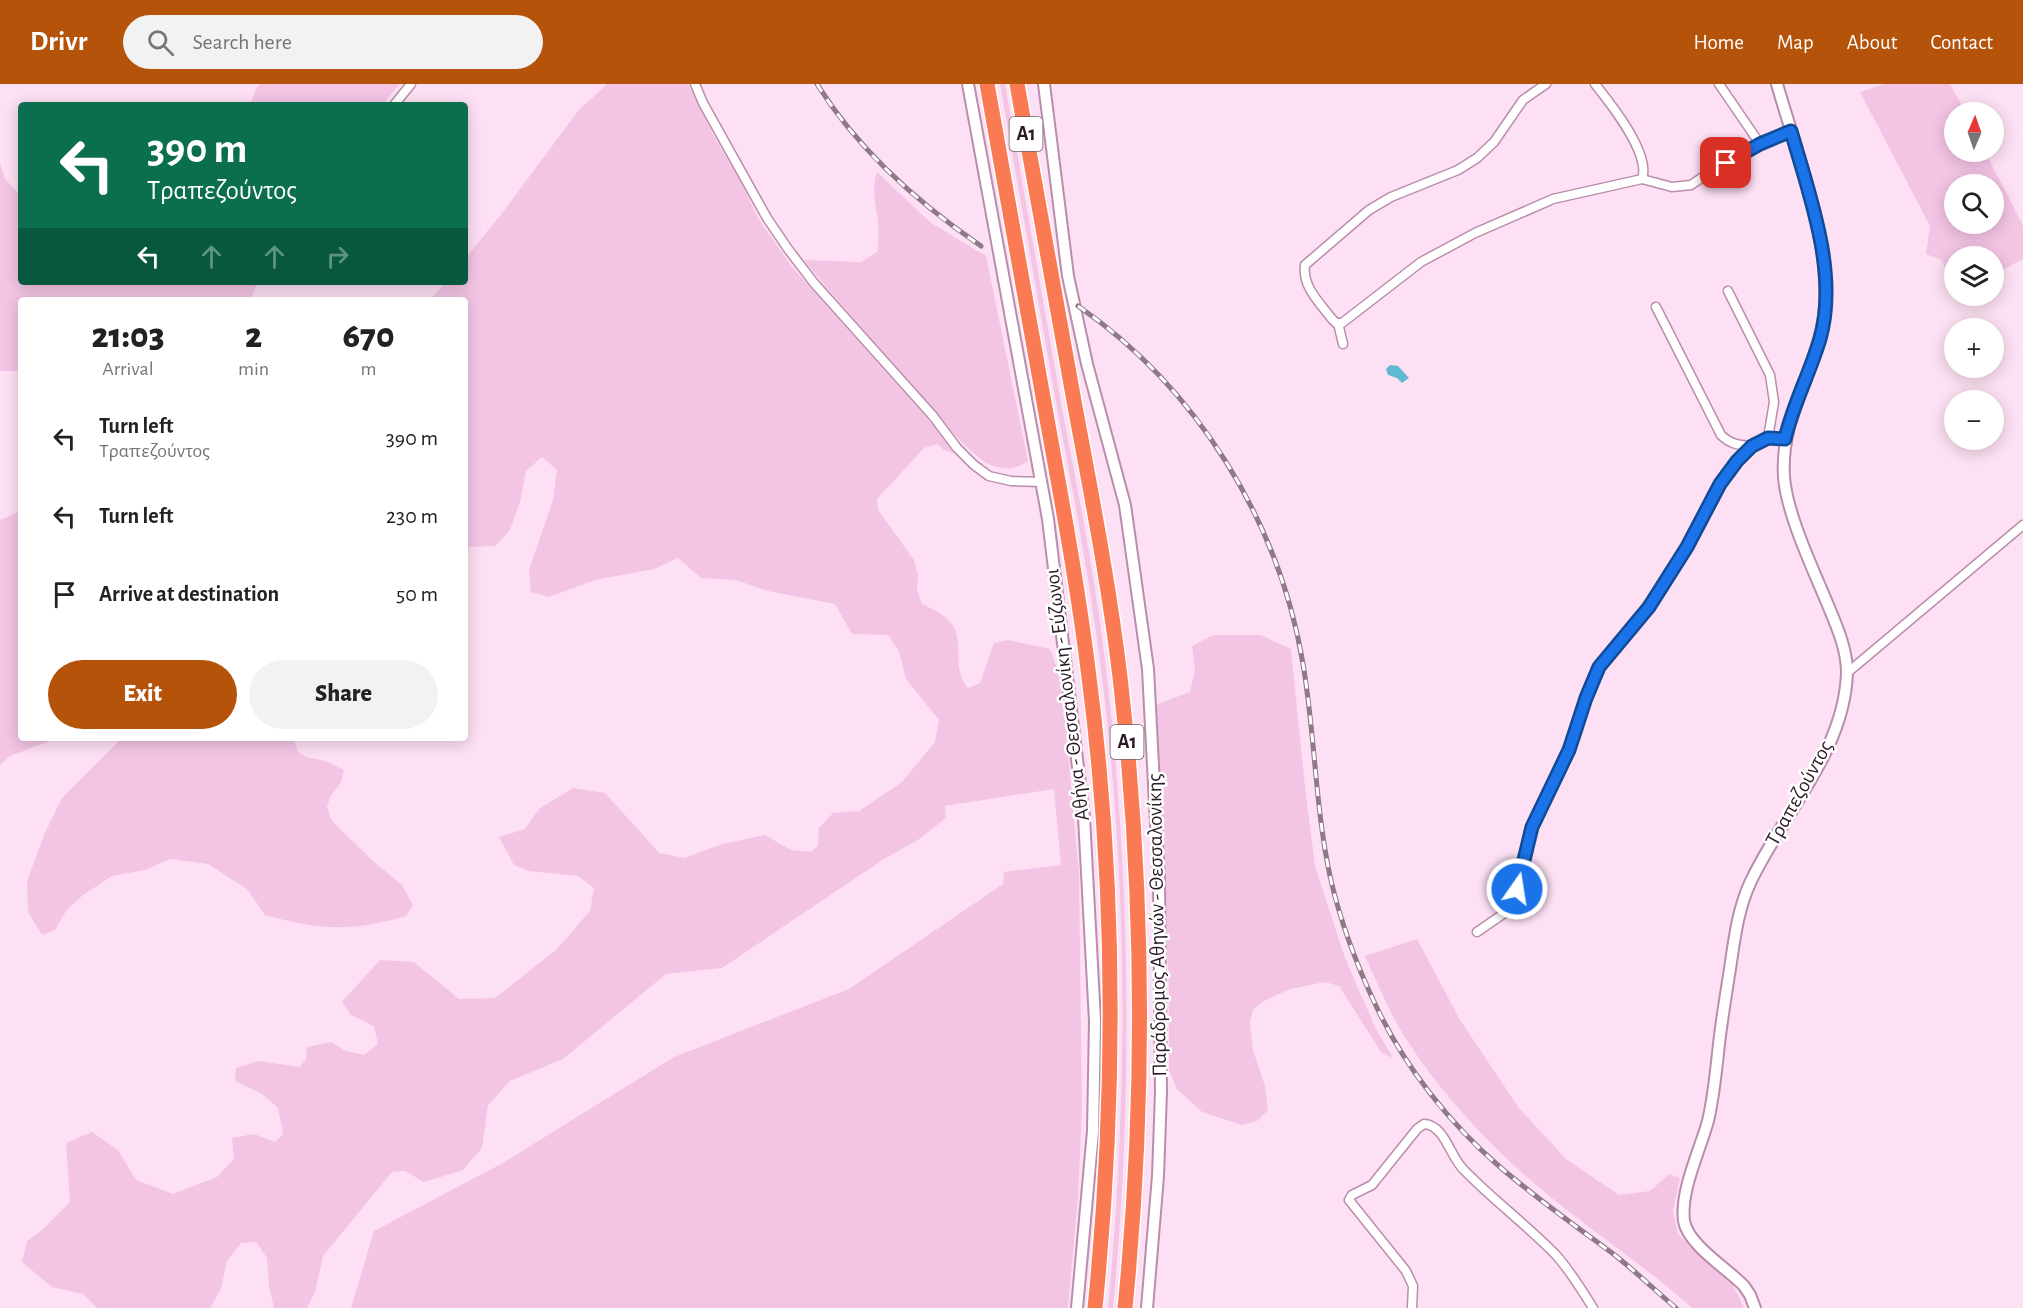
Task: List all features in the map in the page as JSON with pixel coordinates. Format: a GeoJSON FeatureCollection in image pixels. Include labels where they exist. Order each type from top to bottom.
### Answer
{"type":"FeatureCollection","features":[{"type":"Feature","properties":{"kind":"highway","name":"Αθήνα - Θεσσαλονίκη - Εύζωνοι"},"geometry":{"type":"LineString","coordinates":[[987,84],[1068,535],[1089,677],[1100,772],[1107,869],[1109,1060],[1104,1203],[1095,1308]]}},
{"type":"Feature","properties":{"kind":"highway","name":"Α1"},"geometry":{"type":"LineString","coordinates":[[1017,84],[1098,530],[1119,672],[1130,770],[1137,867],[1140,1060],[1134,1205],[1125,1308]]}},
{"type":"Feature","properties":{"kind":"main road"},"geometry":{"type":"LineString","coordinates":[[968,84],[1042,482],[1061,618],[1084,817],[1094,1009],[1093,1131],[1077,1308]]}},
{"type":"Feature","properties":{"kind":"main road","name":"Παράδρομος Αθηνών - Θεσσαλονίκης"},"geometry":{"type":"LineString","coordinates":[[1044,84],[1068,276],[1087,364],[1125,505],[1148,669],[1159,881],[1161,1092],[1158,1176],[1147,1308]]}},
{"type":"Feature","properties":{"kind":"main road","name":"Τραπεζούντος"},"geometry":{"type":"LineString","coordinates":[[1755,1308],[1744,1286],[1691,1236],[1685,1223],[1684,1212],[1690,1180],[1712,1100],[1732,956],[1742,903],[1760,862],[1817,769],[1837,720],[1847,673],[1845,652],[1837,627],[1787,497],[1784,478],[1785,439],[1791,416],[1820,339],[1825,295],[1823,259],[1814,214],[1777,84]]}},
{"type":"Feature","properties":{"kind":"street"},"geometry":{"type":"LineString","coordinates":[[396,102],[411,84]]}},
{"type":"Feature","properties":{"kind":"street"},"geometry":{"type":"LineString","coordinates":[[695,84],[703,104],[767,218],[788,249],[814,283],[933,417],[957,448],[989,476],[1011,481],[1042,482]]}},
{"type":"Feature","properties":{"kind":"street"},"geometry":{"type":"LineString","coordinates":[[1343,344],[1338,323],[1332,319],[1306,284],[1305,265],[1369,210],[1391,197],[1458,170],[1477,158],[1494,142],[1523,100],[1546,84]]}},
{"type":"Feature","properties":{"kind":"street"},"geometry":{"type":"LineString","coordinates":[[1595,84],[1621,120],[1639,151],[1645,171],[1642,179]]}},
{"type":"Feature","properties":{"kind":"street"},"geometry":{"type":"LineString","coordinates":[[1719,84],[1760,144]]}},
{"type":"Feature","properties":{"kind":"street"},"geometry":{"type":"LineString","coordinates":[[1338,323],[1342,323],[1421,262],[1475,233],[1553,199],[1642,179],[1672,187],[1692,186],[1710,172],[1760,144],[1791,131]]}},
{"type":"Feature","properties":{"kind":"street"},"geometry":{"type":"LineString","coordinates":[[1728,291],[1770,375],[1774,402],[1768,438]]}},
{"type":"Feature","properties":{"kind":"street"},"geometry":{"type":"LineString","coordinates":[[1656,307],[1722,435],[1734,445],[1752,446]]}},
{"type":"Feature","properties":{"kind":"street"},"geometry":{"type":"LineString","coordinates":[[1477,932],[1500,918],[1514,897],[1532,827],[1565,760],[1599,667],[1649,607],[1687,547],[1720,484],[1737,461],[1752,446],[1768,438],[1785,439]]}},
{"type":"Feature","properties":{"kind":"street"},"geometry":{"type":"LineString","coordinates":[[1847,673],[2023,525]]}},
{"type":"Feature","properties":{"kind":"street"},"geometry":{"type":"LineString","coordinates":[[1412,1308],[1413,1286],[1406,1271],[1349,1200],[1352,1195],[1372,1185],[1417,1129],[1424,1124],[1431,1124],[1440,1132],[1462,1168],[1556,1255],[1581,1287],[1593,1308]]}},
{"type":"Feature","properties":{"kind":"shaded area"},"geometry":{"type":"Polygon","coordinates":[[[260,84],[399,84],[385,102],[251,102],[260,84]]]}},
{"type":"Feature","properties":{"kind":"shaded area"},"geometry":{"type":"Polygon","coordinates":[[[607,84],[688,84],[758,218],[792,267],[942,435],[954,453],[944,450],[937,444],[924,448],[877,499],[878,510],[914,560],[918,575],[917,590],[922,604],[941,614],[953,625],[957,637],[959,666],[963,681],[968,688],[980,683],[994,643],[1008,640],[1050,649],[1058,671],[1064,706],[1079,875],[1082,1107],[1078,1198],[1068,1308],[351,1308],[374,1231],[501,1164],[674,1057],[849,989],[1003,884],[1004,872],[1061,865],[1054,789],[945,806],[946,818],[918,840],[884,859],[722,968],[666,974],[563,1059],[510,1081],[488,1105],[482,1148],[463,1170],[424,1182],[405,1171],[392,1172],[323,1256],[315,1292],[307,1308],[274,1308],[269,1287],[267,1258],[256,1242],[241,1243],[227,1261],[221,1289],[210,1308],[97,1308],[83,1294],[52,1287],[22,1262],[27,1241],[42,1230],[70,1202],[66,1143],[92,1132],[118,1150],[136,1180],[173,1194],[217,1177],[234,1159],[232,1138],[254,1134],[275,1142],[283,1134],[278,1108],[262,1094],[235,1081],[236,1068],[258,1061],[300,1067],[306,1059],[307,1047],[331,1042],[346,1051],[364,1055],[378,1044],[374,1026],[351,1015],[342,1002],[380,960],[414,962],[459,999],[495,998],[556,950],[590,911],[594,888],[578,876],[529,871],[514,865],[499,837],[525,829],[539,809],[573,788],[605,793],[659,853],[685,858],[722,844],[765,835],[791,850],[811,852],[818,846],[819,828],[833,813],[859,811],[902,782],[935,742],[939,720],[906,679],[899,651],[888,635],[852,634],[835,604],[768,591],[736,580],[701,578],[678,558],[654,569],[595,580],[549,597],[531,592],[529,570],[553,500],[557,470],[542,457],[526,471],[520,502],[510,530],[495,546],[468,547],[468,297],[433,297],[443,285],[468,285],[468,255],[578,111],[607,84]]]}},
{"type":"Feature","properties":{"kind":"shaded area"},"geometry":{"type":"Polygon","coordinates":[[[1000,84],[1005,84],[1087,542],[1103,643],[1115,756],[1125,913],[1126,1071],[1124,1150],[1113,1308],[1108,1308],[1119,1150],[1122,992],[1121,913],[1111,756],[1098,643],[1076,508],[1000,84]]]}},
{"type":"Feature","properties":{"kind":"shaded area"},"geometry":{"type":"Polygon","coordinates":[[[1884,84],[1950,84],[1960,102],[1944,102],[1944,162],[1990,162],[1996,174],[1944,174],[1944,234],[2004,234],[2004,188],[2023,225],[2023,259],[2004,269],[2004,246],[1944,246],[1944,265],[1941,260],[1926,254],[1930,226],[1860,92],[1884,84]]]}},
{"type":"Feature","properties":{"kind":"shaded area"},"geometry":{"type":"Polygon","coordinates":[[[0,163],[5,179],[18,193],[18,285],[257,285],[251,297],[18,297],[18,371],[0,371],[0,163]]]}},
{"type":"Feature","properties":{"kind":"shaded area"},"geometry":{"type":"Polygon","coordinates":[[[877,172],[931,223],[986,256],[1028,461],[1023,465],[1011,468],[993,466],[962,443],[804,260],[861,262],[878,251],[874,190],[877,172]]]}},
{"type":"Feature","properties":{"kind":"shaded area"},"geometry":{"type":"Polygon","coordinates":[[[18,512],[18,741],[50,741],[10,756],[0,765],[0,520],[18,512]]]}},
{"type":"Feature","properties":{"kind":"shaded area"},"geometry":{"type":"Polygon","coordinates":[[[1213,635],[1261,635],[1291,649],[1315,866],[1345,958],[1376,1029],[1393,1058],[1381,1052],[1339,986],[1325,982],[1290,989],[1264,1001],[1253,1010],[1250,1022],[1253,1050],[1265,1086],[1268,1110],[1257,1121],[1242,1125],[1202,1112],[1177,1089],[1169,1070],[1169,988],[1155,705],[1190,692],[1195,670],[1192,646],[1213,635]]]}},
{"type":"Feature","properties":{"kind":"shaded area"},"geometry":{"type":"Polygon","coordinates":[[[119,741],[294,741],[298,752],[306,757],[325,761],[344,770],[341,782],[330,797],[327,807],[332,821],[373,861],[402,885],[413,905],[406,916],[369,925],[336,927],[302,924],[265,915],[247,889],[208,864],[170,859],[145,870],[112,876],[83,895],[66,911],[55,930],[42,935],[28,912],[27,881],[44,835],[62,798],[119,741]]]}},
{"type":"Feature","properties":{"kind":"shaded area"},"geometry":{"type":"Polygon","coordinates":[[[1417,939],[1460,1020],[1519,1108],[1566,1159],[1619,1195],[1650,1191],[1669,1174],[1680,1178],[1673,1211],[1678,1234],[1695,1252],[1732,1283],[1744,1308],[1692,1308],[1535,1184],[1463,1114],[1431,1075],[1403,1034],[1365,956],[1417,939]]]}},
{"type":"Feature","properties":{"kind":"water"},"geometry":{"type":"Polygon","coordinates":[[[1390,365],[1398,366],[1409,378],[1402,383],[1397,378],[1388,375],[1386,369],[1390,365]]]}},
{"type":"Feature","properties":{"kind":"railway"},"geometry":{"type":"LineString","coordinates":[[817,84],[851,131],[891,174],[935,212],[981,246]]}},
{"type":"Feature","properties":{"kind":"railway"},"geometry":{"type":"LineString","coordinates":[[1078,306],[1121,339],[1160,376],[1195,418],[1226,462],[1253,510],[1274,559],[1291,611],[1303,664],[1321,823],[1334,893],[1363,976],[1401,1052],[1446,1113],[1500,1167],[1616,1256],[1676,1308]]}},
{"type":"Feature","properties":{"kind":"route"},"geometry":{"type":"LineString","coordinates":[[1517,889],[1532,827],[1569,750],[1599,667],[1649,607],[1687,547],[1720,484],[1737,461],[1752,446],[1768,438],[1785,439],[1791,416],[1820,339],[1825,295],[1823,259],[1811,202],[1791,131],[1760,144],[1726,163]]}}]}
